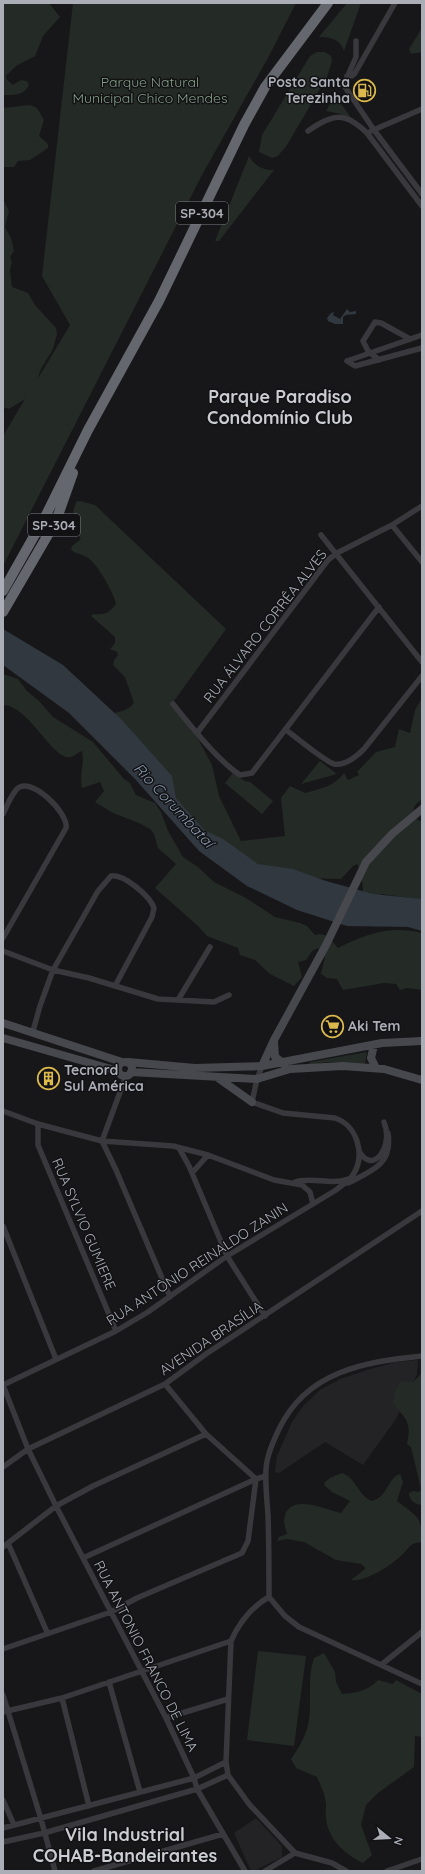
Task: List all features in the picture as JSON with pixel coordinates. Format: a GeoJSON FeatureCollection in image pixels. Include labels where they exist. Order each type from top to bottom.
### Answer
{"type":"FeatureCollection","features":[{"type":"Feature","properties":{"kind":"highway","name":"SP-304"},"geometry":{"type":"LineString","coordinates":[[3,591],[46,515],[88,430],[160,301],[247,118],[265,87],[328,3]]}},
{"type":"Feature","properties":{"kind":"highway","name":"SP-304"},"geometry":{"type":"LineString","coordinates":[[3,612],[56,521],[88,430]]}},
{"type":"Feature","properties":{"kind":"street"},"geometry":{"type":"LineString","coordinates":[[347,76],[352,76],[355,73],[394,3]]}},
{"type":"Feature","properties":{"kind":"street"},"geometry":{"type":"LineString","coordinates":[[356,41],[356,57],[347,76],[345,88],[374,130],[422,194]]}},
{"type":"Feature","properties":{"kind":"street"},"geometry":{"type":"LineString","coordinates":[[367,133],[422,109]]}},
{"type":"Feature","properties":{"kind":"street"},"geometry":{"type":"LineString","coordinates":[[308,131],[324,120],[335,117],[350,120],[358,125],[367,133],[422,206]]}},
{"type":"Feature","properties":{"kind":"street"},"geometry":{"type":"LineString","coordinates":[[415,185],[422,181]]}},
{"type":"Feature","properties":{"kind":"street"},"geometry":{"type":"LineString","coordinates":[[379,360],[369,352],[363,341],[375,322],[381,323],[410,339]]}},
{"type":"Feature","properties":{"kind":"street"},"geometry":{"type":"LineString","coordinates":[[422,335],[369,352],[347,361],[355,366],[422,348]]}},
{"type":"Feature","properties":{"kind":"street","name":"RUA ÁLVARO CORRÊA ALVES"},"geometry":{"type":"LineString","coordinates":[[197,733],[328,560],[337,553],[392,525],[422,506]]}},
{"type":"Feature","properties":{"kind":"street"},"geometry":{"type":"LineString","coordinates":[[392,525],[422,562]]}},
{"type":"Feature","properties":{"kind":"street"},"geometry":{"type":"LineString","coordinates":[[321,535],[337,553],[422,662]]}},
{"type":"Feature","properties":{"kind":"street"},"geometry":{"type":"LineString","coordinates":[[173,704],[197,733],[229,766],[243,776],[254,771],[379,607]]}},
{"type":"Feature","properties":{"kind":"street"},"geometry":{"type":"LineString","coordinates":[[286,730],[334,764],[345,763],[359,755],[422,676]]}},
{"type":"Feature","properties":{"kind":"street"},"geometry":{"type":"LineString","coordinates":[[3,814],[17,788],[26,785],[33,787],[48,798],[63,814],[67,823],[66,828],[3,938]]}},
{"type":"Feature","properties":{"kind":"street"},"geometry":{"type":"LineString","coordinates":[[252,1102],[257,1079],[274,1040],[326,946],[366,862],[378,847],[422,809]]}},
{"type":"Feature","properties":{"kind":"street"},"geometry":{"type":"LineString","coordinates":[[33,1031],[53,970],[98,891],[111,876],[116,875],[130,883],[149,898],[154,908],[152,917],[116,986]]}},
{"type":"Feature","properties":{"kind":"street"},"geometry":{"type":"LineString","coordinates":[[178,1000],[210,947]]}},
{"type":"Feature","properties":{"kind":"street"},"geometry":{"type":"LineString","coordinates":[[3,951],[53,970],[116,986],[158,999],[214,1002],[229,995]]}},
{"type":"Feature","properties":{"kind":"street"},"geometry":{"type":"LineString","coordinates":[[3,1023],[33,1031],[125,1062],[195,1068],[262,1066],[374,1045],[422,1041]]}},
{"type":"Feature","properties":{"kind":"street"},"geometry":{"type":"LineString","coordinates":[[3,1038],[118,1071],[121,1075],[129,1074],[257,1079],[279,1071],[343,1066],[376,1068],[400,1073],[422,1080]]}},
{"type":"Feature","properties":{"kind":"street"},"geometry":{"type":"LineString","coordinates":[[274,1040],[275,1057],[280,1062],[302,1069]]}},
{"type":"Feature","properties":{"kind":"street"},"geometry":{"type":"LineString","coordinates":[[374,1045],[371,1058],[376,1068]]}},
{"type":"Feature","properties":{"kind":"street"},"geometry":{"type":"LineString","coordinates":[[118,1071],[119,1065],[125,1062]]}},
{"type":"Feature","properties":{"kind":"street"},"geometry":{"type":"LineString","coordinates":[[125,1062],[132,1067],[102,1141],[170,1296]]}},
{"type":"Feature","properties":{"kind":"street"},"geometry":{"type":"LineString","coordinates":[[3,1112],[38,1124],[102,1141],[179,1148],[208,1155],[274,1180],[295,1182],[304,1180],[331,1182],[352,1177],[356,1168],[359,1151],[357,1140],[352,1129],[340,1120],[327,1116],[283,1113],[252,1102],[217,1078]]}},
{"type":"Feature","properties":{"kind":"street","name":"RUA ANTÔNIO REINALDO ZANIN"},"geometry":{"type":"LineString","coordinates":[[3,1385],[116,1332],[227,1256],[312,1204],[380,1165],[389,1150],[388,1133],[384,1122]]}},
{"type":"Feature","properties":{"kind":"street","name":"RUA SYLVIO GUMIERE"},"geometry":{"type":"LineString","coordinates":[[38,1124],[38,1145],[116,1332]]}},
{"type":"Feature","properties":{"kind":"street"},"geometry":{"type":"LineString","coordinates":[[359,1151],[363,1157],[368,1160],[379,1158],[386,1147],[388,1133]]}},
{"type":"Feature","properties":{"kind":"street"},"geometry":{"type":"LineString","coordinates":[[179,1148],[192,1174],[227,1256],[265,1316]]}},
{"type":"Feature","properties":{"kind":"street"},"geometry":{"type":"LineString","coordinates":[[192,1174],[208,1155]]}},
{"type":"Feature","properties":{"kind":"street","name":"RUA ANTÔNIO REINALDO ZANIN"},"geometry":{"type":"LineString","coordinates":[[336,1190],[352,1177]]}},
{"type":"Feature","properties":{"kind":"street"},"geometry":{"type":"LineString","coordinates":[[295,1182],[308,1189],[311,1194],[312,1204]]}},
{"type":"Feature","properties":{"kind":"street","name":"AVENIDA BRASÍLIA"},"geometry":{"type":"LineString","coordinates":[[3,1467],[28,1449],[165,1384],[206,1354],[422,1211]]}},
{"type":"Feature","properties":{"kind":"street"},"geometry":{"type":"LineString","coordinates":[[3,1226],[56,1359]]}},
{"type":"Feature","properties":{"kind":"street"},"geometry":{"type":"LineString","coordinates":[[422,1356],[376,1361],[357,1366],[318,1383],[308,1390],[283,1422],[273,1443],[267,1462],[266,1476],[269,1597],[285,1616],[299,1627],[422,1684]]}},
{"type":"Feature","properties":{"kind":"street"},"geometry":{"type":"LineString","coordinates":[[165,1384],[206,1434],[256,1479]]}},
{"type":"Feature","properties":{"kind":"street","name":"RUA ANTONIO FRANCO DE LIMA"},"geometry":{"type":"LineString","coordinates":[[3,1385],[28,1449],[56,1506],[166,1718],[194,1778],[197,1789],[245,1871]]}},
{"type":"Feature","properties":{"kind":"street"},"geometry":{"type":"LineString","coordinates":[[3,1547],[56,1506],[93,1486],[206,1434]]}},
{"type":"Feature","properties":{"kind":"street"},"geometry":{"type":"LineString","coordinates":[[83,1558],[256,1479],[266,1476]]}},
{"type":"Feature","properties":{"kind":"street"},"geometry":{"type":"LineString","coordinates":[[3,1649],[47,1632],[111,1612],[137,1598],[242,1553],[248,1541],[256,1479]]}},
{"type":"Feature","properties":{"kind":"street"},"geometry":{"type":"LineString","coordinates":[[8,1543],[47,1632]]}},
{"type":"Feature","properties":{"kind":"street"},"geometry":{"type":"LineString","coordinates":[[269,1597],[249,1611],[236,1630],[231,1641],[226,1762],[228,1775],[249,1804],[295,1853],[332,1863],[346,1871]]}},
{"type":"Feature","properties":{"kind":"street"},"geometry":{"type":"LineString","coordinates":[[381,1665],[422,1632]]}},
{"type":"Feature","properties":{"kind":"street"},"geometry":{"type":"LineString","coordinates":[[6,1711],[62,1698],[231,1641]]}},
{"type":"Feature","properties":{"kind":"street"},"geometry":{"type":"LineString","coordinates":[[109,1682],[140,1792]]}},
{"type":"Feature","properties":{"kind":"street"},"geometry":{"type":"LineString","coordinates":[[3,1695],[6,1711],[41,1819],[54,1871]]}},
{"type":"Feature","properties":{"kind":"street"},"geometry":{"type":"LineString","coordinates":[[62,1698],[89,1806]]}},
{"type":"Feature","properties":{"kind":"street"},"geometry":{"type":"LineString","coordinates":[[166,1718],[228,1699]]}},
{"type":"Feature","properties":{"kind":"street"},"geometry":{"type":"LineString","coordinates":[[3,1828],[194,1778],[226,1762]]}},
{"type":"Feature","properties":{"kind":"street"},"geometry":{"type":"LineString","coordinates":[[3,1842],[44,1833],[197,1789],[228,1775]]}},
{"type":"Feature","properties":{"kind":"street"},"geometry":{"type":"LineString","coordinates":[[3,1800],[14,1825]]}},
{"type":"Feature","properties":{"kind":"street"},"geometry":{"type":"LineString","coordinates":[[94,1871],[223,1834]]}},
{"type":"Feature","properties":{"kind":"street"},"geometry":{"type":"LineString","coordinates":[[265,1871],[295,1853]]}},
{"type":"Feature","properties":{"kind":"street"},"geometry":{"type":"LineString","coordinates":[[387,1871],[422,1859]]}},
{"type":"Feature","properties":{"kind":"shaded area"},"geometry":{"type":"Polygon","coordinates":[[[418,1360],[417,1374],[396,1419],[363,1465],[325,1442],[279,1473],[275,1472],[277,1456],[292,1422],[303,1406],[320,1390],[340,1379],[367,1370],[396,1362],[418,1360]]]}},
{"type":"Feature","properties":{"kind":"shaded area"},"geometry":{"type":"Polygon","coordinates":[[[256,1818],[282,1846],[282,1857],[254,1871],[250,1869],[234,1833],[256,1818]]]}},
{"type":"Feature","properties":{"kind":"green space"},"geometry":{"type":"Polygon","coordinates":[[[3,3],[49,3],[60,17],[43,36],[35,56],[16,66],[6,76],[7,80],[13,85],[21,80],[27,81],[29,85],[27,89],[21,93],[14,95],[3,95],[3,3]]]}},
{"type":"Feature","properties":{"kind":"green space","name":"Parque Natural Municipal Chico Mendes"},"geometry":{"type":"Polygon","coordinates":[[[73,3],[296,3],[269,56],[202,175],[3,566],[3,436],[25,399],[9,409],[3,407],[3,199],[9,211],[5,227],[11,238],[14,251],[10,257],[12,262],[10,270],[12,287],[28,293],[35,305],[56,328],[57,334],[53,349],[41,369],[37,380],[70,325],[42,276],[73,3]]]}},
{"type":"Feature","properties":{"kind":"green space"},"geometry":{"type":"Polygon","coordinates":[[[347,3],[361,3],[344,51],[337,41],[319,37],[347,3]]]}},
{"type":"Feature","properties":{"kind":"green space"},"geometry":{"type":"Polygon","coordinates":[[[422,28],[422,52],[411,54],[409,49],[422,28]]]}},
{"type":"Feature","properties":{"kind":"green space"},"geometry":{"type":"Polygon","coordinates":[[[317,52],[325,52],[331,56],[332,61],[327,77],[287,145],[278,156],[272,158],[259,152],[262,135],[310,56],[317,52]]]}},
{"type":"Feature","properties":{"kind":"green space"},"geometry":{"type":"Polygon","coordinates":[[[335,96],[353,120],[341,114],[326,111],[335,96]]]}},
{"type":"Feature","properties":{"kind":"green space"},"geometry":{"type":"Polygon","coordinates":[[[30,105],[37,108],[44,120],[39,136],[48,144],[48,148],[30,160],[18,161],[14,167],[3,167],[3,108],[30,105]]]}},
{"type":"Feature","properties":{"kind":"green space"},"geometry":{"type":"Polygon","coordinates":[[[249,156],[259,167],[274,170],[219,241],[215,241],[249,156]]]}},
{"type":"Feature","properties":{"kind":"green space"},"geometry":{"type":"Polygon","coordinates":[[[80,501],[95,505],[226,629],[171,705],[198,739],[212,765],[219,796],[241,841],[285,836],[281,798],[290,786],[305,793],[332,784],[344,773],[348,780],[359,775],[357,772],[376,752],[395,747],[399,729],[410,733],[415,710],[422,698],[422,799],[415,805],[414,811],[415,818],[422,822],[422,900],[382,894],[364,901],[361,871],[357,864],[353,866],[341,879],[303,878],[258,864],[215,847],[104,714],[124,710],[134,703],[125,677],[113,665],[114,660],[118,655],[117,652],[110,649],[115,643],[115,637],[91,616],[93,614],[101,614],[109,611],[116,604],[115,599],[101,573],[92,562],[86,557],[71,550],[72,546],[81,539],[77,534],[80,521],[73,512],[76,502],[80,501]]]}},
{"type":"Feature","properties":{"kind":"green space"},"geometry":{"type":"Polygon","coordinates":[[[3,674],[18,679],[27,691],[39,701],[53,717],[93,742],[124,779],[130,783],[136,795],[155,803],[161,812],[168,831],[183,857],[198,867],[214,882],[246,898],[275,917],[300,923],[307,926],[315,935],[319,934],[326,936],[338,948],[379,932],[400,930],[422,933],[422,990],[407,988],[400,990],[396,984],[384,983],[343,990],[337,979],[327,978],[321,974],[325,957],[318,948],[312,951],[306,960],[298,962],[302,977],[294,986],[270,974],[255,960],[240,955],[238,948],[207,936],[198,926],[155,888],[176,864],[158,848],[154,834],[150,829],[139,823],[113,813],[95,802],[104,791],[100,782],[82,788],[82,751],[71,757],[64,756],[48,743],[22,714],[13,707],[3,705],[3,674]]]}},
{"type":"Feature","properties":{"kind":"green space"},"geometry":{"type":"Polygon","coordinates":[[[320,761],[337,774],[301,784],[320,761]]]}},
{"type":"Feature","properties":{"kind":"green space"},"geometry":{"type":"Polygon","coordinates":[[[233,773],[245,781],[250,782],[273,801],[262,814],[225,783],[233,773]]]}},
{"type":"Feature","properties":{"kind":"green space"},"geometry":{"type":"Polygon","coordinates":[[[367,1052],[365,1064],[328,1062],[308,1065],[310,1062],[367,1052]]]}},
{"type":"Feature","properties":{"kind":"green space"},"geometry":{"type":"Polygon","coordinates":[[[422,1373],[422,1503],[419,1505],[412,1500],[409,1495],[409,1493],[413,1491],[419,1492],[421,1489],[411,1447],[407,1444],[409,1431],[407,1422],[393,1403],[395,1391],[401,1381],[413,1382],[422,1373]]]}},
{"type":"Feature","properties":{"kind":"green space"},"geometry":{"type":"Polygon","coordinates":[[[342,1473],[351,1478],[363,1495],[372,1501],[381,1496],[393,1479],[400,1474],[403,1482],[397,1501],[417,1517],[422,1533],[422,1542],[416,1543],[409,1547],[387,1567],[372,1575],[357,1580],[351,1580],[365,1569],[365,1567],[361,1564],[336,1560],[304,1542],[287,1539],[277,1541],[279,1537],[287,1534],[284,1521],[286,1512],[291,1507],[298,1504],[307,1504],[341,1513],[350,1501],[332,1492],[325,1486],[324,1483],[330,1478],[342,1473]]]}},
{"type":"Feature","properties":{"kind":"green space"},"geometry":{"type":"Polygon","coordinates":[[[258,1651],[306,1656],[294,1746],[247,1740],[258,1651]]]}},
{"type":"Feature","properties":{"kind":"green space"},"geometry":{"type":"Polygon","coordinates":[[[324,1653],[335,1672],[336,1682],[342,1694],[362,1691],[370,1687],[378,1680],[393,1684],[396,1680],[422,1694],[422,1737],[415,1736],[414,1767],[378,1793],[366,1805],[361,1825],[372,1855],[363,1863],[344,1851],[330,1833],[327,1826],[325,1799],[317,1777],[296,1768],[291,1759],[302,1741],[308,1725],[310,1712],[310,1681],[314,1658],[324,1653]]]}},
{"type":"Feature","properties":{"kind":"water"},"geometry":{"type":"Polygon","coordinates":[[[347,309],[350,312],[356,311],[356,314],[346,315],[343,317],[343,324],[335,324],[328,321],[327,318],[331,313],[334,312],[333,315],[340,319],[347,309]]]}},
{"type":"Feature","properties":{"kind":"water","name":"Rio Corumbataí"},"geometry":{"type":"Polygon","coordinates":[[[3,629],[63,665],[121,719],[172,776],[176,798],[204,830],[223,839],[258,864],[293,869],[326,881],[373,894],[422,899],[422,931],[408,927],[347,926],[297,910],[247,886],[199,851],[135,779],[69,713],[3,665],[3,629]]]}},
{"type":"Feature","properties":{"kind":"place","name":"Posto Santa Terezinha"},"geometry":{"type":"Point","coordinates":[365,90]}},
{"type":"Feature","properties":{"kind":"place","name":"Aki Tem"},"geometry":{"type":"Point","coordinates":[332,1026]}},
{"type":"Feature","properties":{"kind":"place","name":"Tecnord Sul América"},"geometry":{"type":"Point","coordinates":[49,1078]}},
{"type":"Feature","properties":{"kind":"district","name":"Parque Paradiso Condomínio Club"},"geometry":{"type":"Point","coordinates":[280,406]}},
{"type":"Feature","properties":{"kind":"district","name":"Vila Industrial COHAB-Bandeirantes"},"geometry":{"type":"Point","coordinates":[125,1844]}}]}
